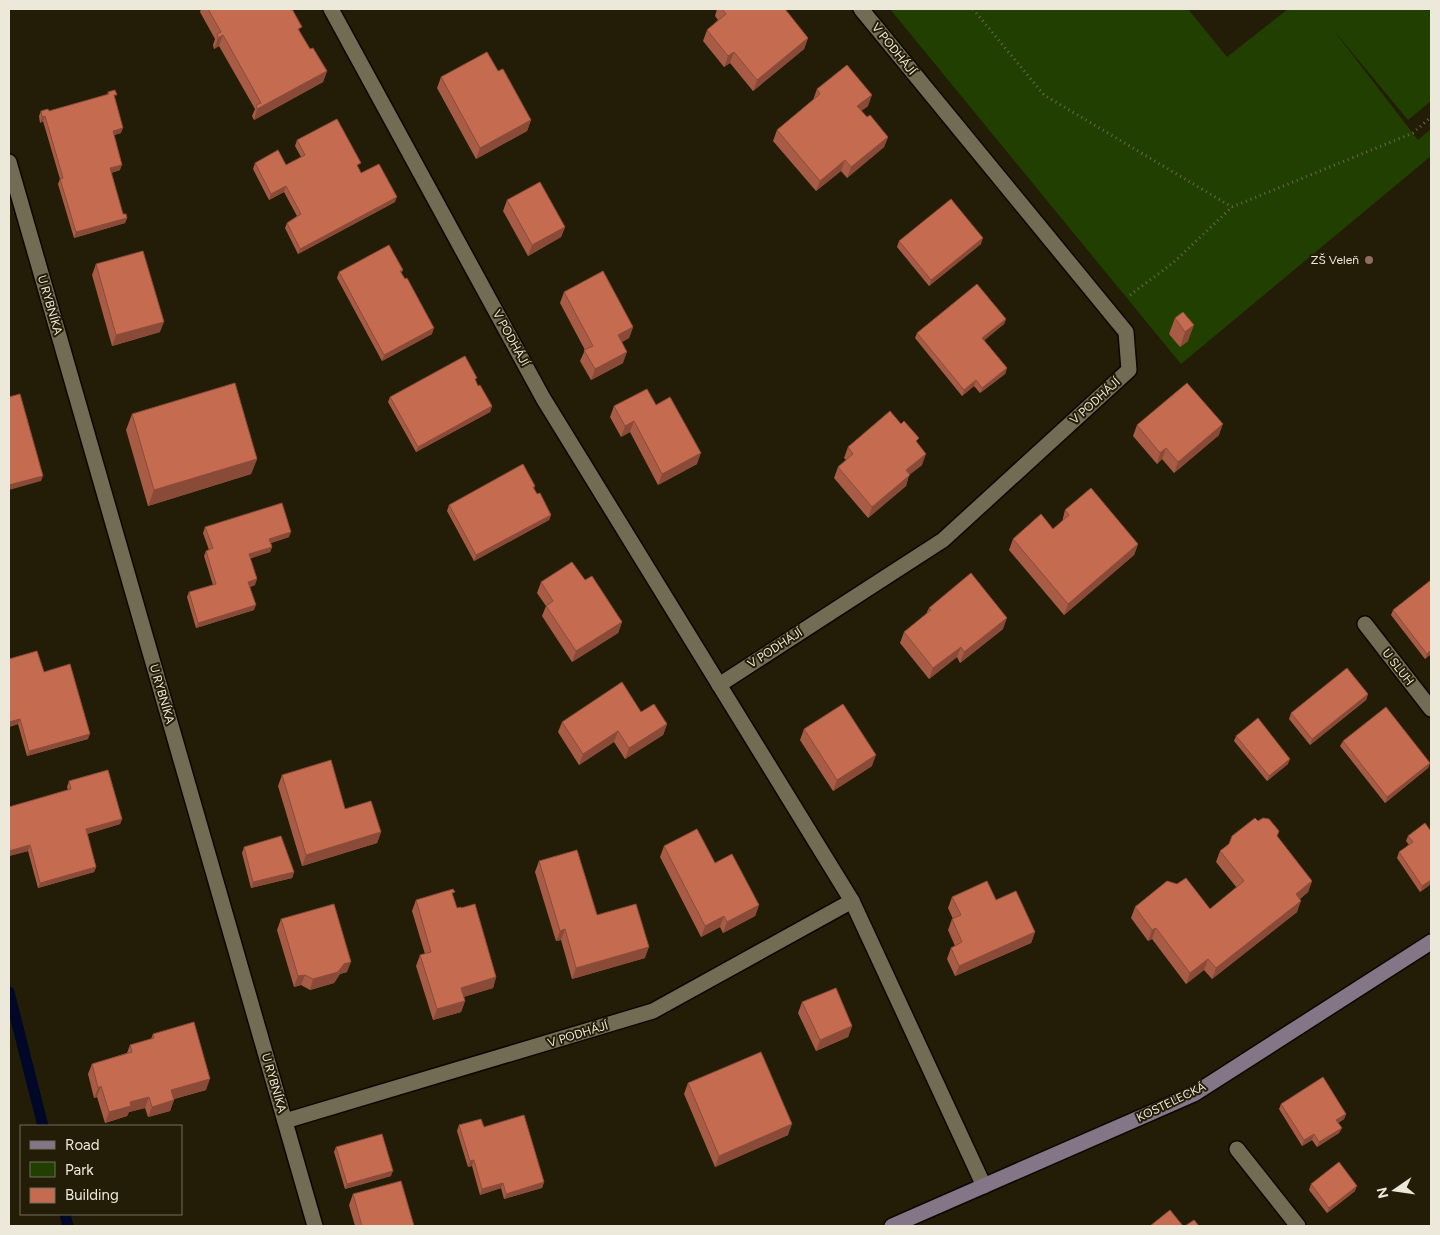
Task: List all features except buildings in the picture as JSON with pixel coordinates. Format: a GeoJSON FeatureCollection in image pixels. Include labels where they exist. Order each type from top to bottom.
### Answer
{"type":"FeatureCollection","features":[{"type":"Feature","properties":{"kind":"street","name":"V PODHÁJÍ"},"geometry":{"type":"LineString","coordinates":[[332,9],[543,398],[852,901],[984,1186]]}},
{"type":"Feature","properties":{"kind":"street","name":"V PODHÁJÍ"},"geometry":{"type":"LineString","coordinates":[[719,685],[943,540],[1128,370],[1126,332],[860,9]]}},
{"type":"Feature","properties":{"kind":"street","name":"U RYBNÍKA"},"geometry":{"type":"LineString","coordinates":[[9,162],[315,1226]]}},
{"type":"Feature","properties":{"kind":"street","name":"U SLUH"},"geometry":{"type":"LineString","coordinates":[[1365,624],[1431,709]]}},
{"type":"Feature","properties":{"kind":"street","name":"V PODHÁJÍ"},"geometry":{"type":"LineString","coordinates":[[285,1121],[653,1011],[852,901]]}},
{"type":"Feature","properties":{"kind":"street","name":"KOSTELECKÁ"},"geometry":{"type":"LineString","coordinates":[[892,1226],[1194,1094],[1431,942]]}},
{"type":"Feature","properties":{"kind":"street"},"geometry":{"type":"LineString","coordinates":[[1237,1149],[1298,1226]]}},
{"type":"Feature","properties":{"kind":"path"},"geometry":{"type":"LineString","coordinates":[[973,9],[1044,95],[1232,207]]}},
{"type":"Feature","properties":{"kind":"path"},"geometry":{"type":"LineString","coordinates":[[1109,311],[1174,262],[1232,207],[1412,133],[1431,117]]}},
{"type":"Feature","properties":{"kind":"green space"},"geometry":{"type":"Polygon","coordinates":[[[890,9],[1188,9],[1227,57],[1288,9],[1431,9],[1431,101],[1408,120],[1331,27],[1418,140],[1431,129],[1431,156],[1181,364],[890,9]]]}},
{"type":"Feature","properties":{"kind":"waterway"},"geometry":{"type":"LineString","coordinates":[[9,992],[43,1125]]}},
{"type":"Feature","properties":{"kind":"waterway"},"geometry":{"type":"LineString","coordinates":[[65,1215],[68,1226]]}},
{"type":"Feature","properties":{"kind":"place","name":"ZŠ Veleň"},"geometry":{"type":"Point","coordinates":[1369,260]}}]}
